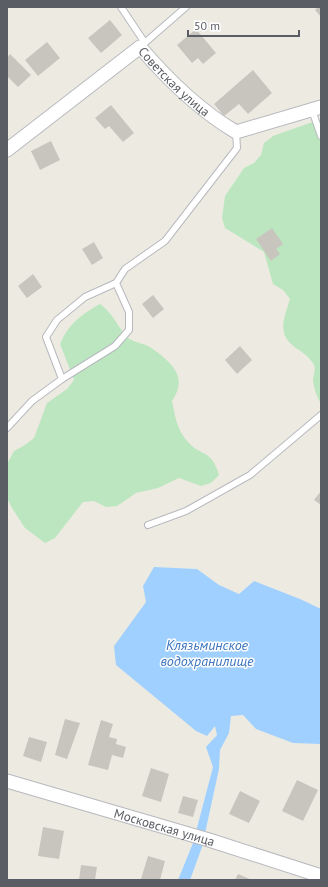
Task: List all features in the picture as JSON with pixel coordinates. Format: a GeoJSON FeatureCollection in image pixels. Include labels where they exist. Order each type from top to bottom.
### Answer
{"type":"FeatureCollection","features":[{"type":"Feature","properties":{"kind":"street","name":"Советская улица"},"geometry":{"type":"LineString","coordinates":[[7,150],[142,45],[162,72],[208,113],[236,132]]}},
{"type":"Feature","properties":{"kind":"street"},"geometry":{"type":"LineString","coordinates":[[236,132],[317,109]]}},
{"type":"Feature","properties":{"kind":"street","name":"Московская улица"},"geometry":{"type":"LineString","coordinates":[[7,781],[209,840],[321,876]]}},
{"type":"Feature","properties":{"kind":"lane"},"geometry":{"type":"LineString","coordinates":[[121,7],[142,45],[186,7]]}},
{"type":"Feature","properties":{"kind":"lane"},"geometry":{"type":"LineString","coordinates":[[317,109],[321,136]]}},
{"type":"Feature","properties":{"kind":"lane"},"geometry":{"type":"LineString","coordinates":[[62,379],[46,337],[57,320],[85,297],[116,283],[125,269],[165,241],[237,148],[236,132]]}},
{"type":"Feature","properties":{"kind":"lane"},"geometry":{"type":"LineString","coordinates":[[7,428],[32,401],[62,379],[115,346],[129,330],[129,312],[116,283]]}},
{"type":"Feature","properties":{"kind":"lane"},"geometry":{"type":"LineString","coordinates":[[148,525],[186,511],[250,475],[321,415]]}},
{"type":"Feature","properties":{"kind":"green space"},"geometry":{"type":"Polygon","coordinates":[[[321,119],[321,404],[313,384],[315,369],[314,365],[308,357],[287,339],[284,333],[283,328],[285,315],[290,299],[283,290],[273,284],[264,252],[225,228],[222,218],[225,196],[244,168],[254,163],[261,155],[264,143],[273,136],[321,119]]]}},
{"type":"Feature","properties":{"kind":"green space"},"geometry":{"type":"Polygon","coordinates":[[[100,304],[112,315],[127,337],[133,341],[150,347],[171,364],[178,377],[179,384],[177,392],[172,401],[175,417],[181,433],[193,447],[213,461],[219,475],[211,483],[201,486],[179,478],[158,488],[136,493],[117,506],[106,507],[94,501],[83,502],[55,538],[45,543],[25,528],[7,498],[7,464],[14,451],[34,438],[47,403],[67,389],[74,380],[60,344],[71,325],[76,320],[100,304]]]}},
{"type":"Feature","properties":{"kind":"water","name":"Клязьминское водохранилище"},"geometry":{"type":"Polygon","coordinates":[[[154,567],[197,569],[219,585],[239,594],[254,581],[321,609],[321,744],[293,743],[256,729],[243,715],[231,716],[229,733],[220,750],[219,769],[202,847],[190,880],[178,880],[193,843],[213,767],[206,747],[217,735],[215,726],[207,736],[196,731],[116,665],[114,646],[146,602],[143,586],[154,567]]]}},
{"type":"Feature","properties":{"kind":"building"},"geometry":{"type":"Polygon","coordinates":[[[318,7],[321,7],[321,17],[315,10],[318,7]]]}},
{"type":"Feature","properties":{"kind":"building"},"geometry":{"type":"Polygon","coordinates":[[[110,20],[122,35],[101,53],[88,38],[110,20]]]}},
{"type":"Feature","properties":{"kind":"building"},"geometry":{"type":"Polygon","coordinates":[[[196,29],[216,53],[203,64],[198,58],[192,63],[177,45],[196,29]]]}},
{"type":"Feature","properties":{"kind":"building"},"geometry":{"type":"Polygon","coordinates":[[[47,42],[60,58],[38,76],[25,60],[47,42]]]}},
{"type":"Feature","properties":{"kind":"building"},"geometry":{"type":"Polygon","coordinates":[[[10,54],[31,75],[18,87],[7,76],[7,58],[10,54]]]}},
{"type":"Feature","properties":{"kind":"building"},"geometry":{"type":"Polygon","coordinates":[[[253,70],[272,93],[248,114],[239,104],[224,116],[214,104],[253,70]]]}},
{"type":"Feature","properties":{"kind":"building"},"geometry":{"type":"Polygon","coordinates":[[[111,105],[134,133],[123,142],[109,126],[105,129],[95,118],[111,105]]]}},
{"type":"Feature","properties":{"kind":"building"},"geometry":{"type":"Polygon","coordinates":[[[51,141],[60,160],[40,170],[31,151],[51,141]]]}},
{"type":"Feature","properties":{"kind":"building"},"geometry":{"type":"Polygon","coordinates":[[[272,228],[283,244],[276,249],[280,254],[271,261],[256,239],[272,228]]]}},
{"type":"Feature","properties":{"kind":"building"},"geometry":{"type":"Polygon","coordinates":[[[94,242],[103,258],[92,265],[82,249],[94,242]]]}},
{"type":"Feature","properties":{"kind":"building"},"geometry":{"type":"Polygon","coordinates":[[[33,274],[42,287],[27,298],[18,286],[33,274]]]}},
{"type":"Feature","properties":{"kind":"building"},"geometry":{"type":"Polygon","coordinates":[[[153,295],[164,309],[153,318],[142,304],[153,295]]]}},
{"type":"Feature","properties":{"kind":"building"},"geometry":{"type":"Polygon","coordinates":[[[240,346],[252,360],[237,374],[225,360],[240,346]]]}},
{"type":"Feature","properties":{"kind":"building"},"geometry":{"type":"Polygon","coordinates":[[[321,491],[321,505],[314,500],[321,491]]]}},
{"type":"Feature","properties":{"kind":"building"},"geometry":{"type":"Polygon","coordinates":[[[65,719],[80,723],[67,759],[55,755],[65,719]]]}},
{"type":"Feature","properties":{"kind":"building"},"geometry":{"type":"Polygon","coordinates":[[[101,720],[113,724],[109,737],[117,739],[116,744],[126,747],[123,758],[112,755],[108,770],[88,765],[101,720]]]}},
{"type":"Feature","properties":{"kind":"building"},"geometry":{"type":"Polygon","coordinates":[[[29,737],[47,742],[41,762],[23,756],[29,737]]]}},
{"type":"Feature","properties":{"kind":"building"},"geometry":{"type":"Polygon","coordinates":[[[151,768],[169,774],[161,802],[142,796],[151,768]]]}},
{"type":"Feature","properties":{"kind":"building"},"geometry":{"type":"Polygon","coordinates":[[[297,780],[318,790],[303,821],[282,811],[297,780]]]}},
{"type":"Feature","properties":{"kind":"building"},"geometry":{"type":"Polygon","coordinates":[[[240,791],[260,801],[249,823],[229,814],[240,791]]]}},
{"type":"Feature","properties":{"kind":"building"},"geometry":{"type":"Polygon","coordinates":[[[183,796],[198,800],[193,817],[178,813],[183,796]]]}},
{"type":"Feature","properties":{"kind":"building"},"geometry":{"type":"Polygon","coordinates":[[[43,827],[64,831],[59,859],[38,856],[43,827]]]}},
{"type":"Feature","properties":{"kind":"building"},"geometry":{"type":"Polygon","coordinates":[[[148,856],[165,861],[160,880],[141,879],[148,856]]]}},
{"type":"Feature","properties":{"kind":"building"},"geometry":{"type":"Polygon","coordinates":[[[81,865],[97,867],[95,880],[79,880],[81,865]]]}},
{"type":"Feature","properties":{"kind":"building"},"geometry":{"type":"Polygon","coordinates":[[[238,874],[252,880],[235,880],[238,874]]]}}]}
